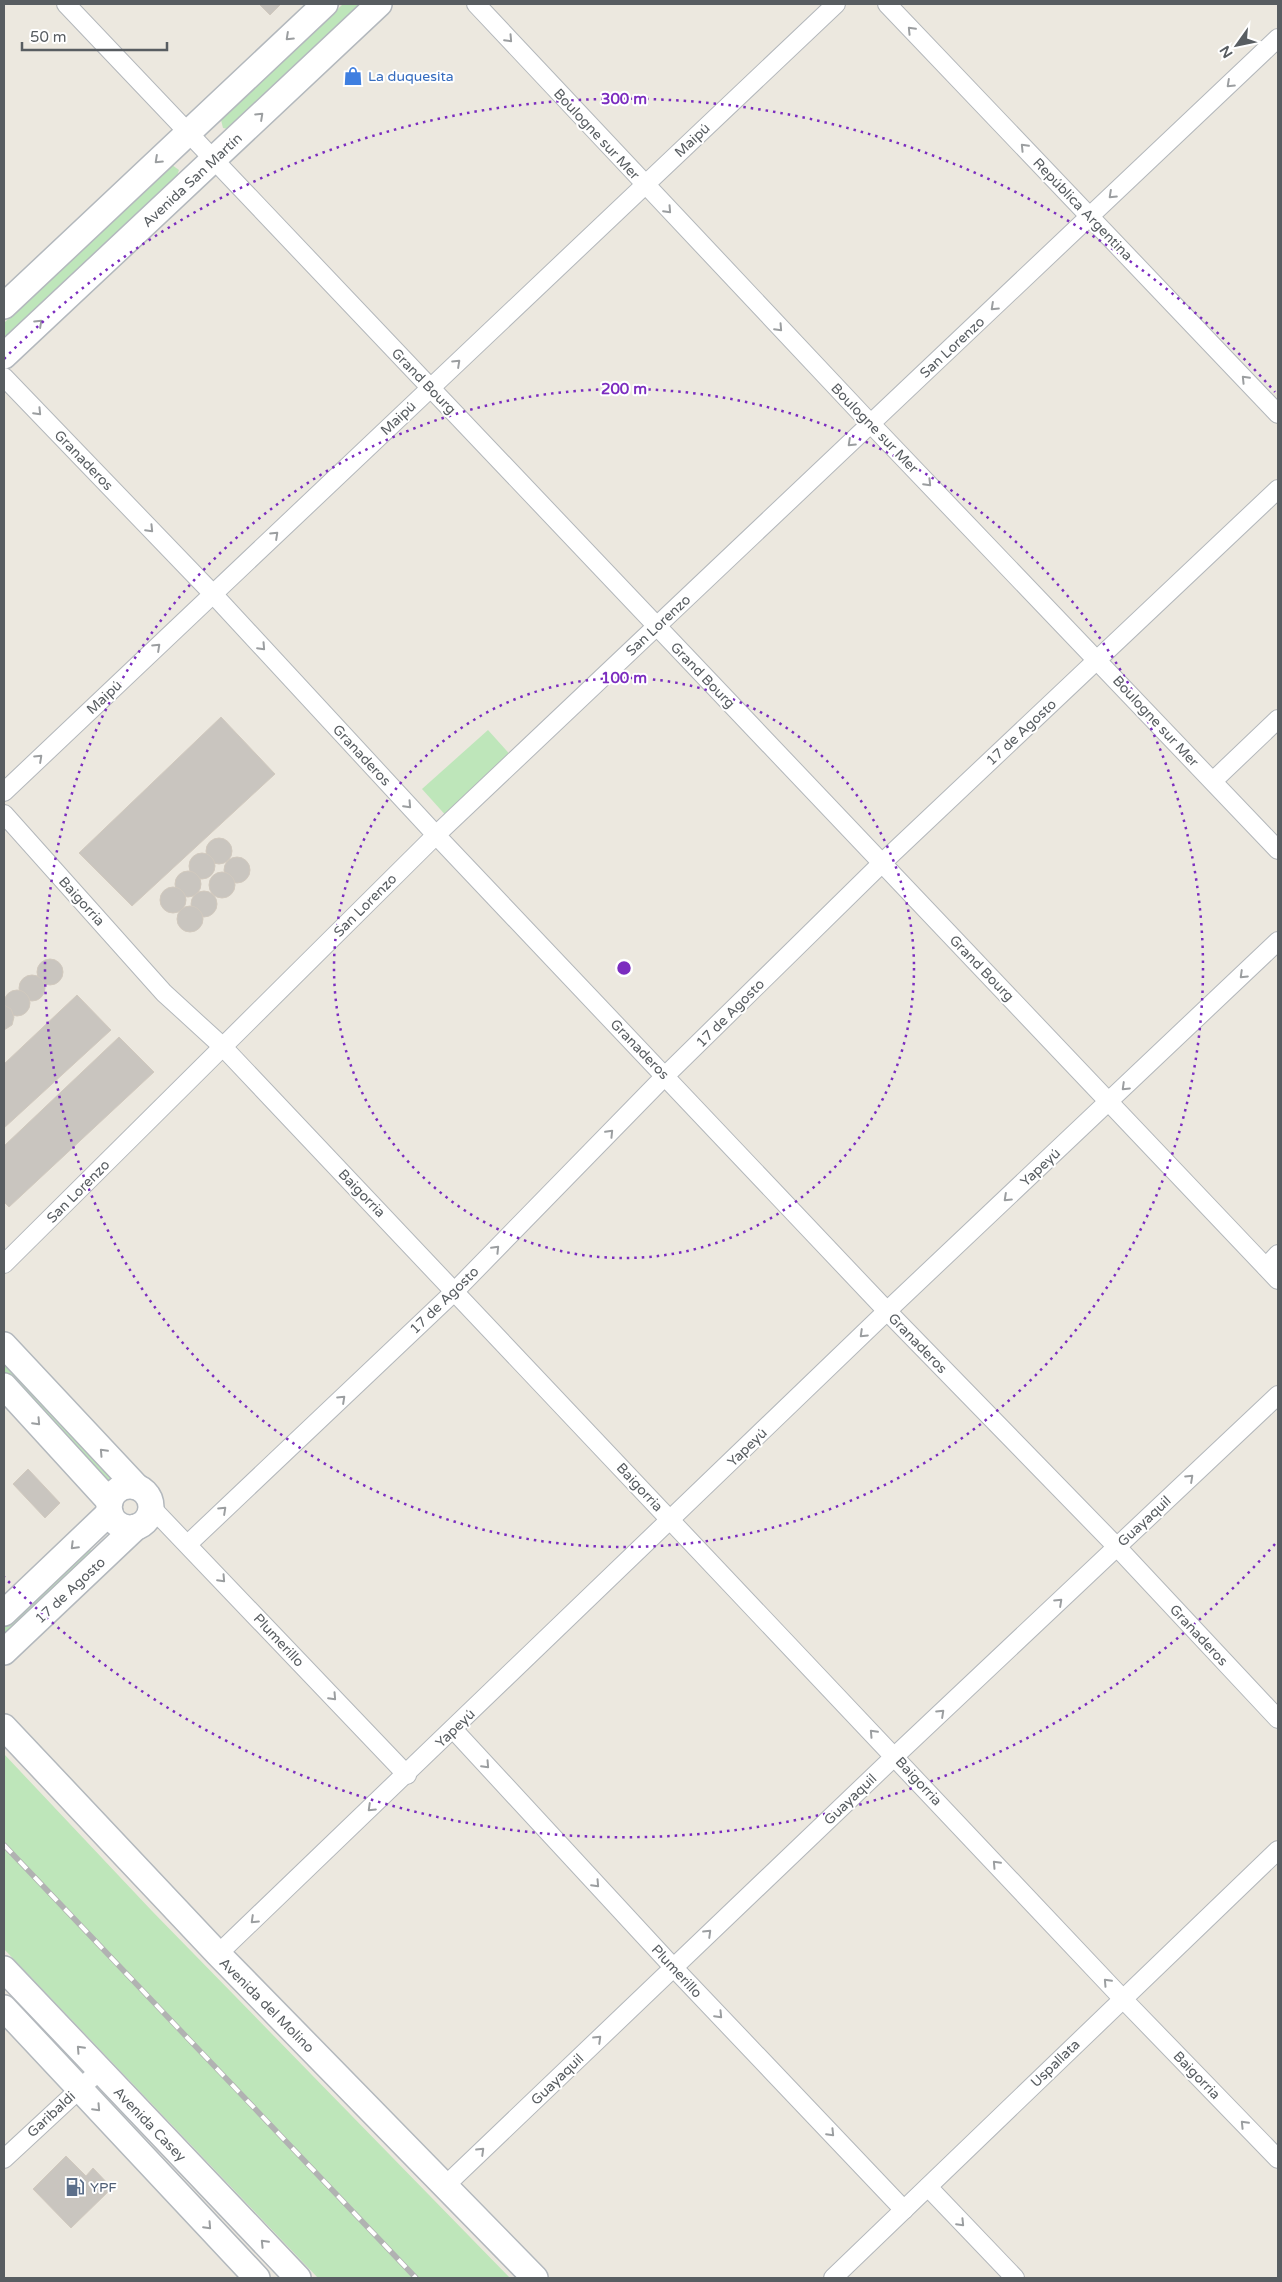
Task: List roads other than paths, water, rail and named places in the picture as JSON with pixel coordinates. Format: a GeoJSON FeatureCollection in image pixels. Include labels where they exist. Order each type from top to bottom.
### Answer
{"type":"FeatureCollection","features":[{"type":"Feature","properties":{"kind":"main road"},"geometry":{"type":"LineString","coordinates":[[4,306],[325,4]]}},
{"type":"Feature","properties":{"kind":"main road","name":"Avenida San Martín"},"geometry":{"type":"LineString","coordinates":[[4,356],[379,4]]}},
{"type":"Feature","properties":{"kind":"main road"},"geometry":{"type":"LineString","coordinates":[[4,1345],[144,1497],[148,1517],[144,1523],[136,1527],[126,1528],[114,1522],[110,1507],[4,1386]]}},
{"type":"Feature","properties":{"kind":"main road"},"geometry":{"type":"LineString","coordinates":[[110,1507],[116,1491],[130,1486],[144,1497]]}},
{"type":"Feature","properties":{"kind":"main road","name":"17 de Agosto"},"geometry":{"type":"LineString","coordinates":[[4,1613],[110,1507]]}},
{"type":"Feature","properties":{"kind":"main road","name":"17 de Agosto"},"geometry":{"type":"LineString","coordinates":[[4,1652],[136,1527]]}},
{"type":"Feature","properties":{"kind":"main road","name":"Avenida del Molino"},"geometry":{"type":"LineString","coordinates":[[4,1727],[218,1954],[535,2278]]}},
{"type":"Feature","properties":{"kind":"main road","name":"Avenida Casey"},"geometry":{"type":"LineString","coordinates":[[4,1969],[298,2278]]}},
{"type":"Feature","properties":{"kind":"main road","name":"Avenida Casey"},"geometry":{"type":"LineString","coordinates":[[4,2008],[257,2278]]}},
{"type":"Feature","properties":{"kind":"street","name":"Grand Bourg"},"geometry":{"type":"LineString","coordinates":[[66,4],[1278,1280]]}},
{"type":"Feature","properties":{"kind":"street","name":"Boulogne sur Mer"},"geometry":{"type":"LineString","coordinates":[[476,4],[644,185],[1098,659],[1278,850]]}},
{"type":"Feature","properties":{"kind":"street","name":"Maipú"},"geometry":{"type":"LineString","coordinates":[[4,792],[836,4]]}},
{"type":"Feature","properties":{"kind":"street","name":"República Argentina"},"geometry":{"type":"LineString","coordinates":[[887,4],[1278,414]]}},
{"type":"Feature","properties":{"kind":"street","name":"San Lorenzo"},"geometry":{"type":"LineString","coordinates":[[4,1264],[436,836],[1278,38]]}},
{"type":"Feature","properties":{"kind":"street","name":"Granaderos"},"geometry":{"type":"LineString","coordinates":[[4,376],[213,594],[436,836],[887,1311],[1117,1547],[1278,1719]]}},
{"type":"Feature","properties":{"kind":"street","name":"17 de Agosto"},"geometry":{"type":"LineString","coordinates":[[188,1544],[455,1291],[665,1076],[882,863],[1278,489]]}},
{"type":"Feature","properties":{"kind":"street"},"geometry":{"type":"LineString","coordinates":[[1213,781],[1278,719]]}},
{"type":"Feature","properties":{"kind":"street","name":"Baigorria"},"geometry":{"type":"LineString","coordinates":[[4,814],[164,993],[222,1046],[1122,1998],[1278,2159]]}},
{"type":"Feature","properties":{"kind":"street","name":"Yapeyú"},"geometry":{"type":"LineString","coordinates":[[218,1954],[407,1775],[887,1311],[1278,941]]}},
{"type":"Feature","properties":{"kind":"street"},"geometry":{"type":"LineString","coordinates":[[1266,1267],[1278,1254]]}},
{"type":"Feature","properties":{"kind":"street","name":"Guayaquil"},"geometry":{"type":"LineString","coordinates":[[446,2185],[895,1756],[1278,1395]]}},
{"type":"Feature","properties":{"kind":"street","name":"Plumerillo"},"geometry":{"type":"LineString","coordinates":[[144,1497],[407,1775]]}},
{"type":"Feature","properties":{"kind":"street","name":"Plumerillo"},"geometry":{"type":"LineString","coordinates":[[453,1729],[673,1967],[904,2210]]}},
{"type":"Feature","properties":{"kind":"street","name":"Uspallata"},"geometry":{"type":"LineString","coordinates":[[833,2278],[1278,1850]]}},
{"type":"Feature","properties":{"kind":"street","name":"Garibaldi"},"geometry":{"type":"LineString","coordinates":[[4,2159],[78,2088],[99,2071]]}},
{"type":"Feature","properties":{"kind":"street"},"geometry":{"type":"LineString","coordinates":[[928,2188],[1015,2278]]}},
{"type":"Feature","properties":{"kind":"railway"},"geometry":{"type":"LineString","coordinates":[[4,1845],[416,2278]]}},
{"type":"Feature","properties":{"kind":"place","name":"La duquesita"},"geometry":{"type":"Point","coordinates":[353,76]}},
{"type":"Feature","properties":{"kind":"place","name":"YPF"},"geometry":{"type":"Point","coordinates":[75,2187]}}]}
